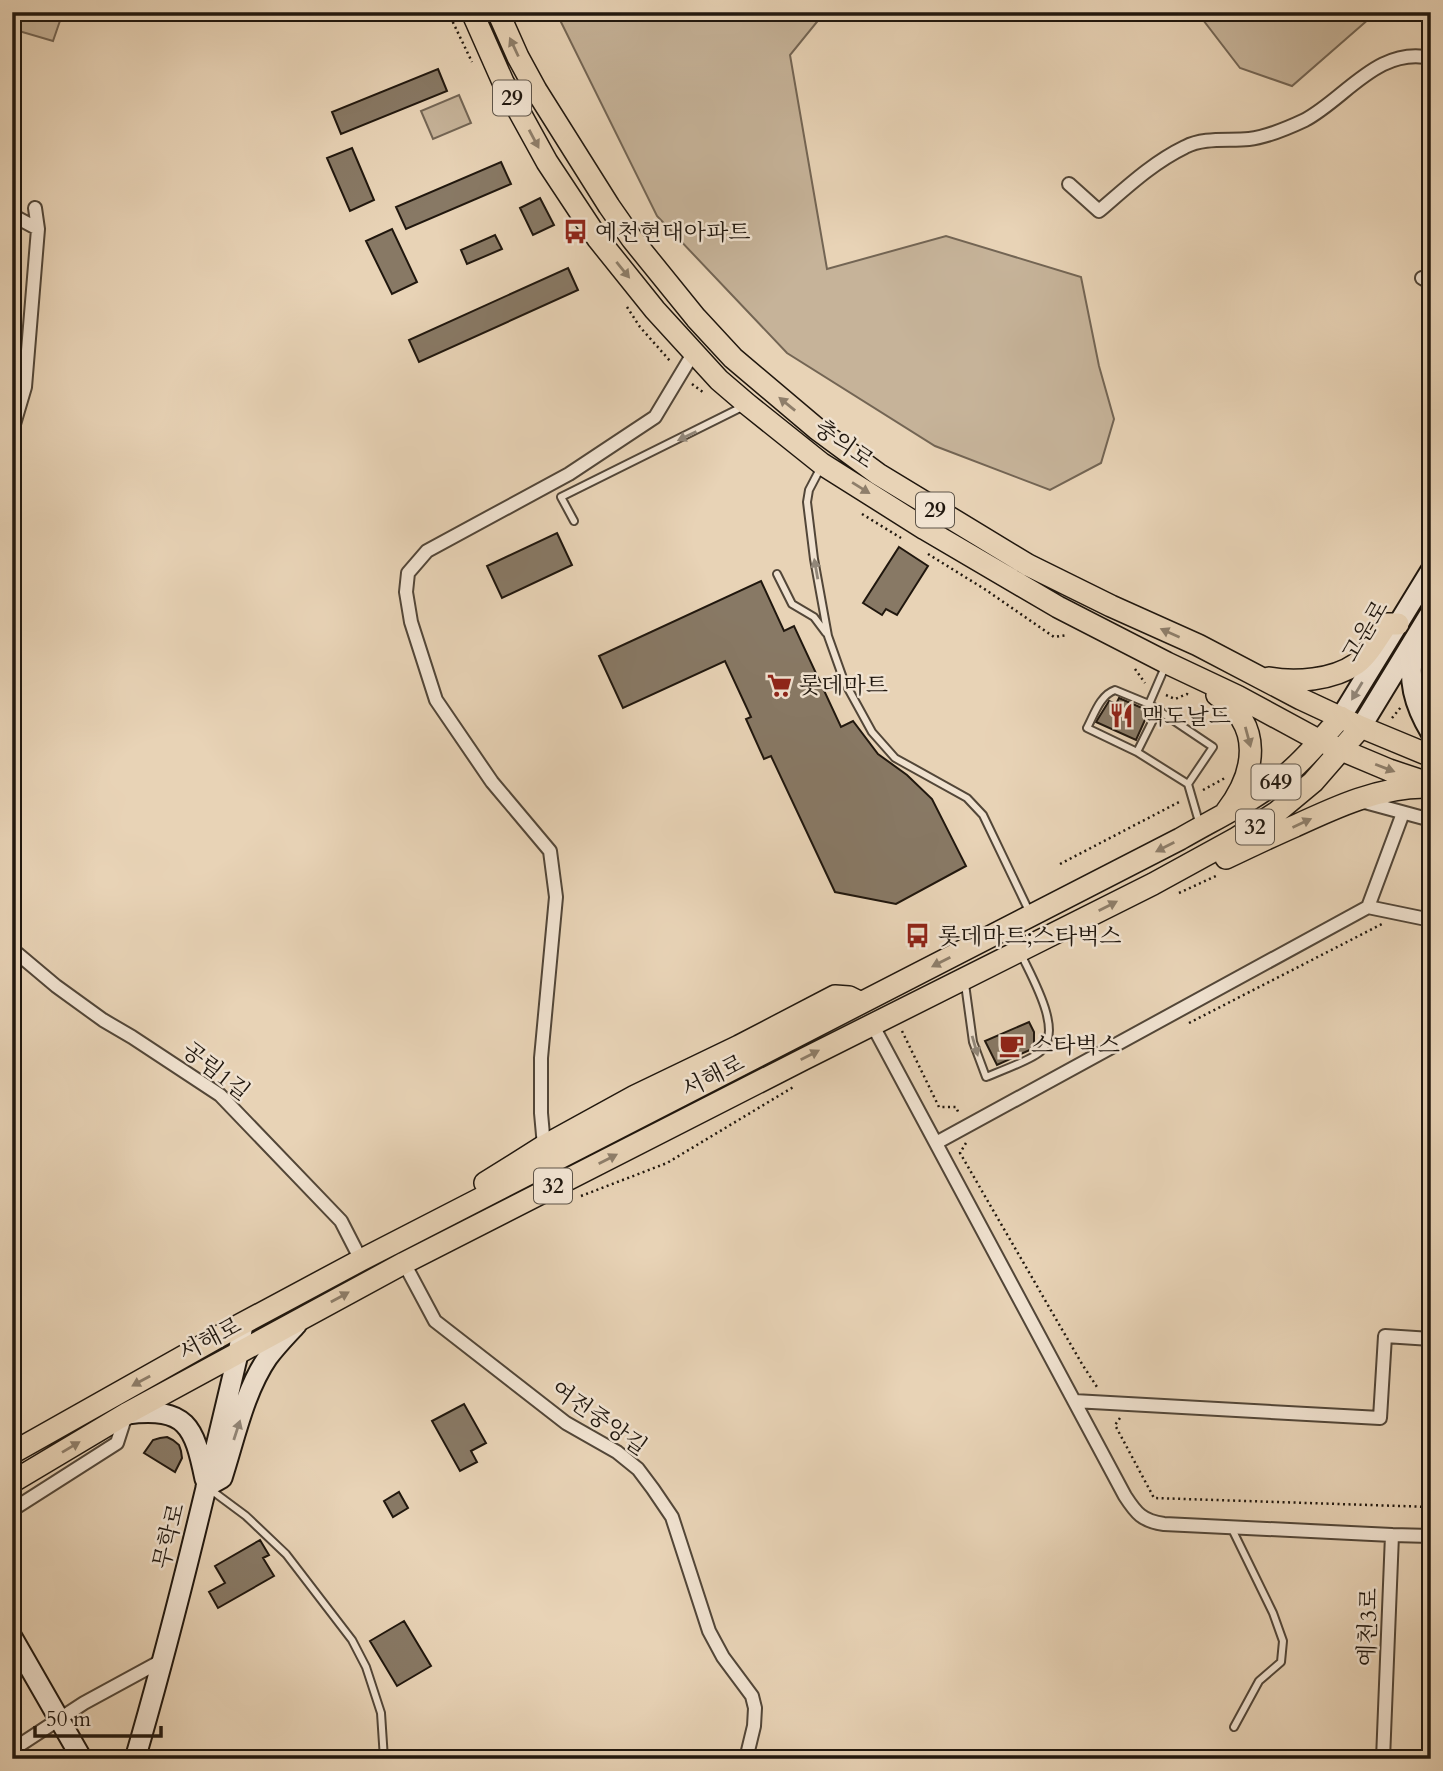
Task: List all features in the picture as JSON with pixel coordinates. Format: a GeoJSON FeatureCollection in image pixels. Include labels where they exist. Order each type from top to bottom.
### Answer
{"type":"FeatureCollection","features":[{"type":"Feature","properties":{"kind":"main road","name":"충의로"},"geometry":{"type":"LineString","coordinates":[[472,12],[503,82],[547,162],[606,250],[655,310],[719,380],[747,404],[822,464],[925,529],[1058,607],[1341,750]]}},
{"type":"Feature","properties":{"kind":"main road","name":"충의로"},"geometry":{"type":"LineString","coordinates":[[498,12],[536,90],[632,239],[662,278],[733,358],[817,429],[878,474],[1028,565],[1198,645],[1361,727]]}},
{"type":"Feature","properties":{"kind":"main road"},"geometry":{"type":"LineString","coordinates":[[582,215],[585,206],[592,201],[606,200]]}},
{"type":"Feature","properties":{"kind":"main road","name":"고운로"},"geometry":{"type":"LineString","coordinates":[[1341,717],[1431,570]]}},
{"type":"Feature","properties":{"kind":"main road","name":"고운로"},"geometry":{"type":"LineString","coordinates":[[1361,727],[1431,611]]}},
{"type":"Feature","properties":{"kind":"main road"},"geometry":{"type":"LineString","coordinates":[[1249,672],[1286,680],[1329,675],[1354,665],[1387,624],[1398,624],[1406,635],[1417,634],[1411,684],[1413,695],[1426,716],[1431,733]]}},
{"type":"Feature","properties":{"kind":"main road"},"geometry":{"type":"LineString","coordinates":[[1187,672],[1201,664],[1202,653],[1198,645]]}},
{"type":"Feature","properties":{"kind":"main road","name":"32"},"geometry":{"type":"LineString","coordinates":[[1187,672],[1189,678],[1228,702],[1236,710],[1250,737],[1251,759],[1248,770],[1238,793],[1224,814]]}},
{"type":"Feature","properties":{"kind":"main road","name":"서해로"},"geometry":{"type":"LineString","coordinates":[[12,1453],[361,1261],[1246,803],[1306,757],[1341,717]]}},
{"type":"Feature","properties":{"kind":"main road","name":"32"},"geometry":{"type":"LineString","coordinates":[[1341,750],[1361,727]]}},
{"type":"Feature","properties":{"kind":"main road","name":"29"},"geometry":{"type":"LineString","coordinates":[[1361,727],[1431,756]]}},
{"type":"Feature","properties":{"kind":"main road","name":"서해로"},"geometry":{"type":"LineString","coordinates":[[12,1482],[127,1414],[404,1263],[876,1031],[964,979],[1020,950],[1161,891],[1277,812],[1313,782],[1341,750]]}},
{"type":"Feature","properties":{"kind":"main road","name":"29"},"geometry":{"type":"LineString","coordinates":[[1341,750],[1431,785]]}},
{"type":"Feature","properties":{"kind":"main road"},"geometry":{"type":"LineString","coordinates":[[1161,891],[1325,812],[1358,799],[1401,788],[1431,785]]}},
{"type":"Feature","properties":{"kind":"main road"},"geometry":{"type":"LineString","coordinates":[[1224,814],[1235,816],[1241,823],[1241,830],[1235,839]]}},
{"type":"Feature","properties":{"kind":"main road"},"geometry":{"type":"LineString","coordinates":[[361,1261],[544,1146],[635,1096],[835,996],[849,997],[861,1003]]}},
{"type":"Feature","properties":{"kind":"main road"},"geometry":{"type":"LineString","coordinates":[[127,1414],[155,1411],[181,1421],[192,1433],[198,1448],[206,1487],[222,1478],[247,1398],[268,1358],[281,1340],[304,1318]]}},
{"type":"Feature","properties":{"kind":"main road","name":"무학로"},"geometry":{"type":"LineString","coordinates":[[135,1759],[206,1487],[243,1324]]}},
{"type":"Feature","properties":{"kind":"main road"},"geometry":{"type":"LineString","coordinates":[[12,1637],[82,1759]]}},
{"type":"Feature","properties":{"kind":"street"},"geometry":{"type":"LineString","coordinates":[[1069,184],[1099,211],[1147,170],[1189,145],[1214,140],[1252,139],[1286,128],[1307,118],[1372,69],[1388,61],[1406,56],[1431,58]]}},
{"type":"Feature","properties":{"kind":"street"},"geometry":{"type":"LineString","coordinates":[[12,431],[25,387],[38,229],[35,208]]}},
{"type":"Feature","properties":{"kind":"street"},"geometry":{"type":"LineString","coordinates":[[12,215],[38,229]]}},
{"type":"Feature","properties":{"kind":"street"},"geometry":{"type":"LineString","coordinates":[[544,1146],[541,1058],[556,897],[550,851],[492,782],[436,700],[411,622],[406,592],[408,573],[426,551],[569,474],[655,417],[694,352]]}},
{"type":"Feature","properties":{"kind":"street"},"geometry":{"type":"LineString","coordinates":[[1358,799],[1431,820]]}},
{"type":"Feature","properties":{"kind":"street"},"geometry":{"type":"LineString","coordinates":[[936,1143],[968,1131],[1368,907],[1403,813]]}},
{"type":"Feature","properties":{"kind":"street"},"geometry":{"type":"LineString","coordinates":[[1368,907],[1431,920]]}},
{"type":"Feature","properties":{"kind":"street","name":"공림1길"},"geometry":{"type":"LineString","coordinates":[[12,949],[56,986],[103,1020],[220,1095],[341,1221],[361,1261]]}},
{"type":"Feature","properties":{"kind":"street"},"geometry":{"type":"LineString","coordinates":[[876,1031],[1137,1514],[1155,1523],[1431,1536]]}},
{"type":"Feature","properties":{"kind":"street","name":"여전중앙길"},"geometry":{"type":"LineString","coordinates":[[404,1263],[435,1321],[566,1423],[617,1452],[638,1469],[653,1489],[672,1517],[709,1631],[723,1657],[752,1696],[755,1708],[754,1726],[746,1759]]}},
{"type":"Feature","properties":{"kind":"street"},"geometry":{"type":"LineString","coordinates":[[1074,1401],[1380,1418],[1385,1336],[1431,1339]]}},
{"type":"Feature","properties":{"kind":"street"},"geometry":{"type":"LineString","coordinates":[[12,1510],[117,1443],[127,1414]]}},
{"type":"Feature","properties":{"kind":"street","name":"예천3로"},"geometry":{"type":"LineString","coordinates":[[1384,1759],[1392,1535]]}},
{"type":"Feature","properties":{"kind":"street"},"geometry":{"type":"LineString","coordinates":[[12,1750],[84,1703],[163,1660]]}},
{"type":"Feature","properties":{"kind":"lane"},"geometry":{"type":"LineString","coordinates":[[574,521],[561,497],[747,404]]}},
{"type":"Feature","properties":{"kind":"lane"},"geometry":{"type":"LineString","coordinates":[[822,464],[809,490],[807,502],[828,636],[844,681],[872,732],[895,758],[967,798],[983,815],[1032,916]]}},
{"type":"Feature","properties":{"kind":"lane"},"geometry":{"type":"LineString","coordinates":[[777,574],[792,604],[814,617],[828,636]]}},
{"type":"Feature","properties":{"kind":"lane"},"geometry":{"type":"LineString","coordinates":[[1149,704],[1167,663]]}},
{"type":"Feature","properties":{"kind":"lane"},"geometry":{"type":"LineString","coordinates":[[1188,784],[1213,747],[1149,704],[1121,692],[1111,691],[1087,728],[1137,752],[1188,784],[1200,827]]}},
{"type":"Feature","properties":{"kind":"lane"},"geometry":{"type":"LineString","coordinates":[[1137,752],[1158,710]]}},
{"type":"Feature","properties":{"kind":"lane"},"geometry":{"type":"LineString","coordinates":[[964,979],[973,1042],[986,1077],[1041,1052],[1048,1042],[1048,1019],[1020,950]]}},
{"type":"Feature","properties":{"kind":"lane"},"geometry":{"type":"LineString","coordinates":[[206,1487],[246,1516],[286,1554],[352,1640],[366,1667],[381,1713],[384,1759]]}},
{"type":"Feature","properties":{"kind":"lane"},"geometry":{"type":"LineString","coordinates":[[1231,1527],[1273,1613],[1283,1642],[1281,1662],[1259,1681],[1234,1727]]}},
{"type":"Feature","properties":{"kind":"path"},"geometry":{"type":"LineString","coordinates":[[1161,891],[1217,875]]}},
{"type":"Feature","properties":{"kind":"path"},"geometry":{"type":"LineString","coordinates":[[1188,1024],[1383,924]]}},
{"type":"Feature","properties":{"kind":"path"},"geometry":{"type":"LineString","coordinates":[[876,1031],[900,1026],[939,1107],[956,1107],[968,1131],[960,1153],[1082,1364],[1097,1387],[1111,1388],[1122,1416],[1115,1425],[1154,1498],[1431,1507]]}},
{"type":"Feature","properties":{"kind":"path"},"geometry":{"type":"LineString","coordinates":[[580,1196],[667,1163],[794,1087]]}},
{"type":"Feature","properties":{"kind":"path"},"geometry":{"type":"LineString","coordinates":[[664,1156],[667,1163]]}},
{"type":"Feature","properties":{"kind":"shaded area"},"geometry":{"type":"Polygon","coordinates":[[[12,12],[63,12],[53,41],[12,29],[12,12]]]}},
{"type":"Feature","properties":{"kind":"shaded area"},"geometry":{"type":"Polygon","coordinates":[[[556,12],[825,12],[790,55],[827,269],[946,236],[1081,277],[1099,366],[1114,419],[1101,463],[1050,490],[935,446],[787,353],[657,216],[556,12]]]}},
{"type":"Feature","properties":{"kind":"shaded area"},"geometry":{"type":"Polygon","coordinates":[[[1197,12],[1431,12],[1431,17],[1370,18],[1292,86],[1240,68],[1197,12]]]}},
{"type":"Feature","properties":{"kind":"shaded area"},"geometry":{"type":"Polygon","coordinates":[[[459,95],[471,123],[433,139],[421,111],[459,95]]]}},
{"type":"Feature","properties":{"kind":"building"},"geometry":{"type":"Polygon","coordinates":[[[438,69],[447,91],[341,134],[332,112],[438,69]]]}},
{"type":"Feature","properties":{"kind":"building"},"geometry":{"type":"Polygon","coordinates":[[[352,148],[374,200],[350,211],[327,158],[352,148]]]}},
{"type":"Feature","properties":{"kind":"building"},"geometry":{"type":"Polygon","coordinates":[[[501,162],[511,184],[406,229],[396,207],[501,162]]]}},
{"type":"Feature","properties":{"kind":"building"},"geometry":{"type":"Polygon","coordinates":[[[540,198],[554,225],[533,235],[520,208],[540,198]]]}},
{"type":"Feature","properties":{"kind":"building"},"geometry":{"type":"Polygon","coordinates":[[[392,229],[417,282],[392,294],[366,241],[392,229]]]}},
{"type":"Feature","properties":{"kind":"building"},"geometry":{"type":"Polygon","coordinates":[[[495,235],[502,249],[467,264],[461,250],[495,235]]]}},
{"type":"Feature","properties":{"kind":"building"},"geometry":{"type":"Polygon","coordinates":[[[568,268],[578,290],[419,362],[409,340],[568,268]]]}},
{"type":"Feature","properties":{"kind":"building"},"geometry":{"type":"Polygon","coordinates":[[[557,533],[572,565],[502,598],[487,566],[557,533]]]}},
{"type":"Feature","properties":{"kind":"building"},"geometry":{"type":"Polygon","coordinates":[[[899,547],[928,566],[897,615],[886,609],[882,615],[863,603],[899,547]]]}},
{"type":"Feature","properties":{"kind":"building"},"geometry":{"type":"Polygon","coordinates":[[[761,581],[784,631],[794,626],[841,727],[853,721],[878,754],[907,775],[932,799],[966,866],[896,904],[835,892],[771,756],[764,759],[746,719],[751,717],[725,661],[623,708],[599,656],[761,581]]]}},
{"type":"Feature","properties":{"kind":"building","name":"맥도날드"},"geometry":{"type":"Polygon","coordinates":[[[1119,698],[1149,711],[1136,740],[1096,722],[1109,701],[1116,704],[1119,698]]]}},
{"type":"Feature","properties":{"kind":"building","name":"스타벅스"},"geometry":{"type":"Polygon","coordinates":[[[1029,1022],[1034,1032],[1034,1048],[997,1065],[985,1041],[1029,1022]]]}},
{"type":"Feature","properties":{"kind":"building"},"geometry":{"type":"Polygon","coordinates":[[[464,1404],[486,1443],[471,1451],[477,1462],[460,1471],[432,1421],[464,1404]]]}},
{"type":"Feature","properties":{"kind":"building"},"geometry":{"type":"Polygon","coordinates":[[[167,1437],[179,1445],[181,1451],[182,1458],[175,1472],[144,1453],[153,1440],[167,1437]]]}},
{"type":"Feature","properties":{"kind":"building"},"geometry":{"type":"Polygon","coordinates":[[[399,1492],[408,1508],[393,1517],[384,1501],[399,1492]]]}},
{"type":"Feature","properties":{"kind":"building"},"geometry":{"type":"Polygon","coordinates":[[[260,1540],[269,1555],[263,1558],[274,1576],[218,1608],[209,1592],[225,1583],[215,1566],[260,1540]]]}},
{"type":"Feature","properties":{"kind":"building"},"geometry":{"type":"Polygon","coordinates":[[[404,1621],[431,1666],[397,1686],[370,1641],[404,1621]]]}},
{"type":"Feature","properties":{"kind":"place","name":"예천현대아파트"},"geometry":{"type":"Point","coordinates":[575,232]}},
{"type":"Feature","properties":{"kind":"place","name":"롯데마트"},"geometry":{"type":"Point","coordinates":[779,685]}},
{"type":"Feature","properties":{"kind":"place","name":"맥도날드"},"geometry":{"type":"Point","coordinates":[1122,716]}},
{"type":"Feature","properties":{"kind":"place","name":"롯데마트;스타벅스"},"geometry":{"type":"Point","coordinates":[918,936]}},
{"type":"Feature","properties":{"kind":"place","name":"스타벅스"},"geometry":{"type":"Point","coordinates":[1011,1045]}}]}
